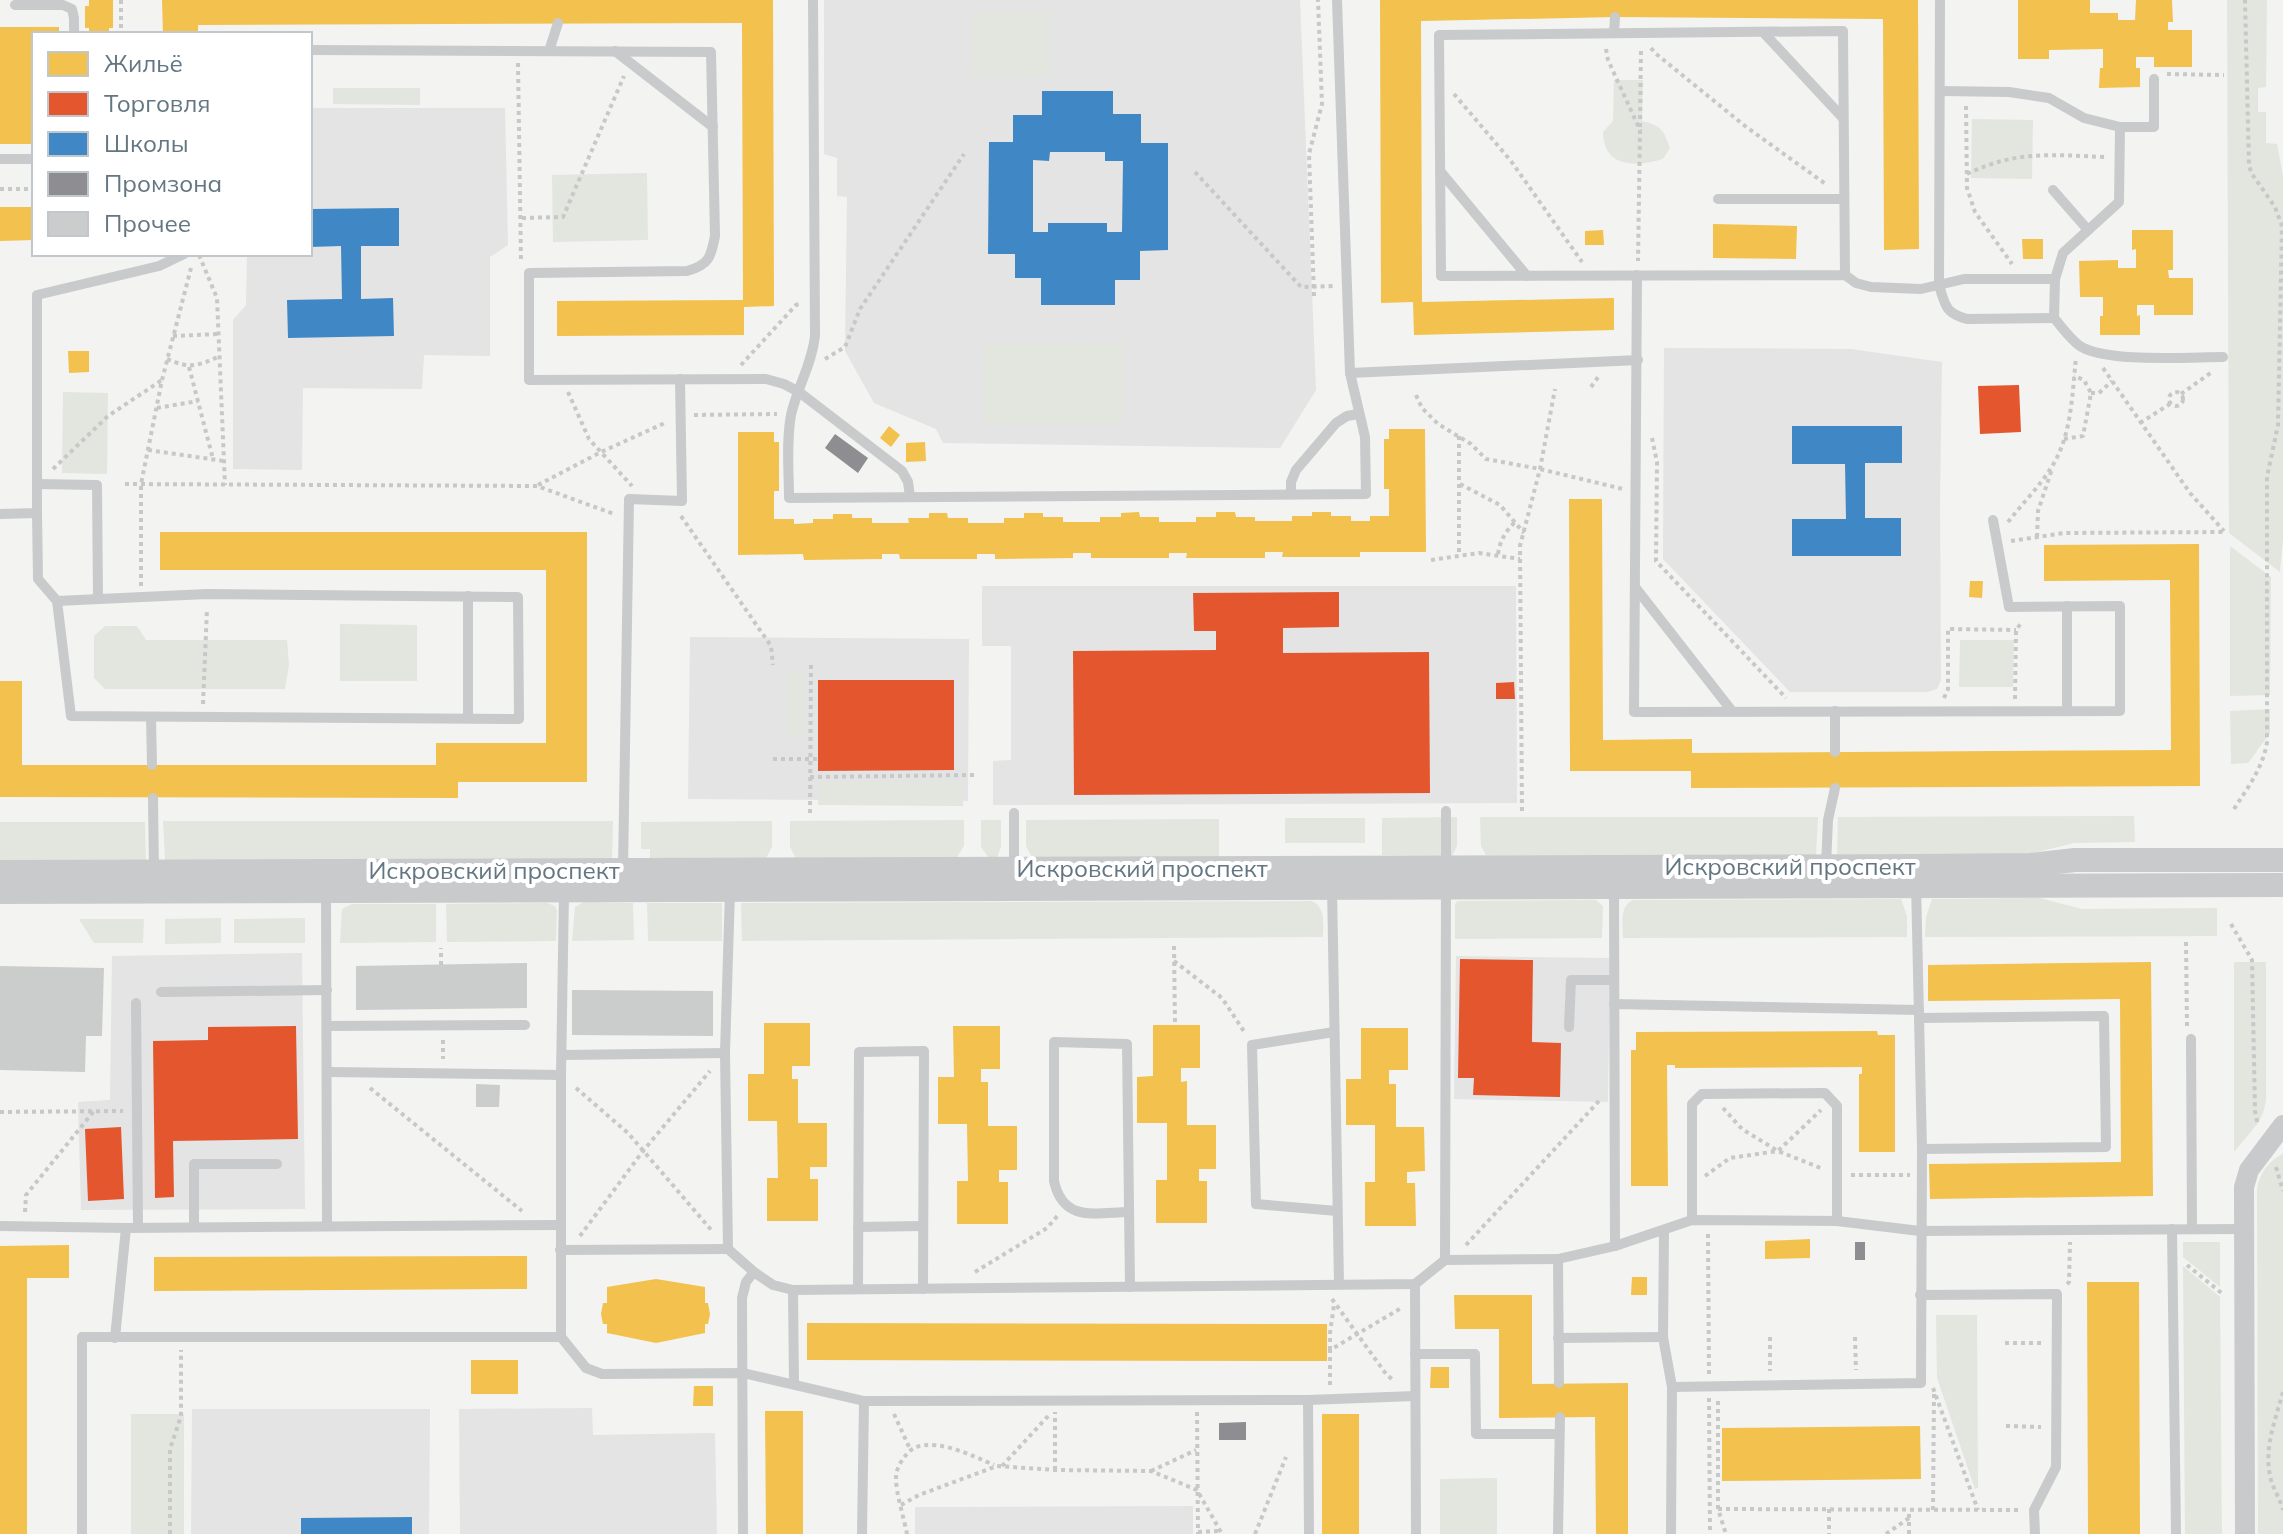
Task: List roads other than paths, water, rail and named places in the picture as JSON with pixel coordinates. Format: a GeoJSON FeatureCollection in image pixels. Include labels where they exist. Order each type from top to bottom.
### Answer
{"type":"FeatureCollection","features":[{"type":"Feature","properties":{"kind":"street","name":"Искровский проспект"},"geometry":{"type":"LineString","coordinates":[[1916,876],[2075,860],[2283,860]]}},
{"type":"Feature","properties":{"kind":"street","name":"Искровский проспект"},"geometry":{"type":"LineString","coordinates":[[975,880],[1014,869],[1332,879]]}},
{"type":"Feature","properties":{"kind":"street","name":"Искровский проспект"},"geometry":{"type":"LineString","coordinates":[[564,881],[623,870],[729,880]]}},
{"type":"Feature","properties":{"kind":"street","name":"Искровский проспект"},"geometry":{"type":"LineString","coordinates":[[0,872],[154,882]]}},
{"type":"Feature","properties":{"kind":"street","name":"Искровский проспект"},"geometry":{"type":"LineString","coordinates":[[1446,879],[1614,889],[1826,876]]}},
{"type":"Feature","properties":{"kind":"street","name":"Искровский проспект"},"geometry":{"type":"LineString","coordinates":[[0,892],[154,882],[1826,876],[2283,885]]}},
{"type":"Feature","properties":{"kind":"street"},"geometry":{"type":"LineString","coordinates":[[2245,1534],[2244,1187],[2249,1170],[2283,1125]]}},
{"type":"Feature","properties":{"kind":"lane"},"geometry":{"type":"LineString","coordinates":[[813,0],[815,336],[811,361],[792,413],[789,431],[789,498],[1366,494],[1365,437],[1350,373],[1337,0]]}},
{"type":"Feature","properties":{"kind":"lane"},"geometry":{"type":"LineString","coordinates":[[1940,0],[1939,285],[1945,305],[1954,316],[1967,319],[2054,318]]}},
{"type":"Feature","properties":{"kind":"lane"},"geometry":{"type":"LineString","coordinates":[[15,5],[63,5],[72,9],[74,32]]}},
{"type":"Feature","properties":{"kind":"lane"},"geometry":{"type":"LineString","coordinates":[[1609,33],[1615,17]]}},
{"type":"Feature","properties":{"kind":"lane"},"geometry":{"type":"LineString","coordinates":[[549,51],[558,23]]}},
{"type":"Feature","properties":{"kind":"lane"},"geometry":{"type":"LineString","coordinates":[[1845,275],[1843,31],[1439,35],[1441,276],[1845,275],[1856,283],[1871,287],[1921,289],[1964,279],[2055,279]]}},
{"type":"Feature","properties":{"kind":"lane"},"geometry":{"type":"LineString","coordinates":[[1763,32],[1843,118]]}},
{"type":"Feature","properties":{"kind":"lane"},"geometry":{"type":"LineString","coordinates":[[312,50],[711,52],[715,236],[712,254],[702,267],[687,271],[529,273],[529,380],[766,379],[784,384],[799,392],[902,471],[908,482],[910,497]]}},
{"type":"Feature","properties":{"kind":"lane"},"geometry":{"type":"LineString","coordinates":[[615,51],[713,127]]}},
{"type":"Feature","properties":{"kind":"lane"},"geometry":{"type":"LineString","coordinates":[[1941,91],[2009,92],[2049,98],[2084,118],[2120,127],[2154,127],[2154,76]]}},
{"type":"Feature","properties":{"kind":"lane"},"geometry":{"type":"LineString","coordinates":[[2120,127],[2119,202],[2063,253],[2055,279],[2054,318],[2077,345],[2093,353],[2112,356],[2223,357]]}},
{"type":"Feature","properties":{"kind":"lane"},"geometry":{"type":"LineString","coordinates":[[0,159],[32,159]]}},
{"type":"Feature","properties":{"kind":"lane"},"geometry":{"type":"LineString","coordinates":[[1440,171],[1527,276]]}},
{"type":"Feature","properties":{"kind":"lane"},"geometry":{"type":"LineString","coordinates":[[2053,190],[2088,230]]}},
{"type":"Feature","properties":{"kind":"lane"},"geometry":{"type":"LineString","coordinates":[[1718,199],[1844,199]]}},
{"type":"Feature","properties":{"kind":"lane"},"geometry":{"type":"LineString","coordinates":[[57,601],[207,594],[518,597],[519,719],[71,716],[57,601],[38,579],[37,295],[159,266],[180,256]]}},
{"type":"Feature","properties":{"kind":"lane"},"geometry":{"type":"LineString","coordinates":[[1637,275],[1634,712],[2120,711],[2120,606],[2009,607],[1993,520]]}},
{"type":"Feature","properties":{"kind":"lane"},"geometry":{"type":"LineString","coordinates":[[1350,373],[1638,360]]}},
{"type":"Feature","properties":{"kind":"lane"},"geometry":{"type":"LineString","coordinates":[[623,870],[629,499],[682,501],[680,379]]}},
{"type":"Feature","properties":{"kind":"lane"},"geometry":{"type":"LineString","coordinates":[[1291,494],[1291,482],[1296,470],[1336,423],[1358,414]]}},
{"type":"Feature","properties":{"kind":"lane"},"geometry":{"type":"LineString","coordinates":[[37,484],[97,485],[98,599]]}},
{"type":"Feature","properties":{"kind":"lane"},"geometry":{"type":"LineString","coordinates":[[0,514],[37,513]]}},
{"type":"Feature","properties":{"kind":"lane"},"geometry":{"type":"LineString","coordinates":[[1635,587],[1732,711]]}},
{"type":"Feature","properties":{"kind":"lane"},"geometry":{"type":"LineString","coordinates":[[468,596],[468,718]]}},
{"type":"Feature","properties":{"kind":"lane"},"geometry":{"type":"LineString","coordinates":[[2067,606],[2067,711]]}},
{"type":"Feature","properties":{"kind":"lane"},"geometry":{"type":"LineString","coordinates":[[1835,711],[1835,752]]}},
{"type":"Feature","properties":{"kind":"lane"},"geometry":{"type":"LineString","coordinates":[[151,717],[152,765]]}},
{"type":"Feature","properties":{"kind":"lane"},"geometry":{"type":"LineString","coordinates":[[1826,876],[1828,820],[1835,788]]}},
{"type":"Feature","properties":{"kind":"lane"},"geometry":{"type":"LineString","coordinates":[[153,798],[154,882]]}},
{"type":"Feature","properties":{"kind":"lane"},"geometry":{"type":"LineString","coordinates":[[1445,1260],[1446,811]]}},
{"type":"Feature","properties":{"kind":"lane"},"geometry":{"type":"LineString","coordinates":[[1014,813],[1014,869]]}},
{"type":"Feature","properties":{"kind":"lane"},"geometry":{"type":"LineString","coordinates":[[1672,1387],[1921,1383],[1922,1149],[1916,876]]}},
{"type":"Feature","properties":{"kind":"lane"},"geometry":{"type":"LineString","coordinates":[[1332,879],[1339,1284]]}},
{"type":"Feature","properties":{"kind":"lane"},"geometry":{"type":"LineString","coordinates":[[728,1249],[725,1053],[729,880]]}},
{"type":"Feature","properties":{"kind":"lane"},"geometry":{"type":"LineString","coordinates":[[326,881],[327,1225]]}},
{"type":"Feature","properties":{"kind":"lane"},"geometry":{"type":"LineString","coordinates":[[564,881],[560,1225],[565,1250],[561,1337],[586,1368],[602,1374],[743,1373],[864,1401],[1308,1400],[1415,1396]]}},
{"type":"Feature","properties":{"kind":"lane"},"geometry":{"type":"LineString","coordinates":[[1614,889],[1615,1246]]}},
{"type":"Feature","properties":{"kind":"lane"},"geometry":{"type":"LineString","coordinates":[[1569,1027],[1571,980],[1614,980]]}},
{"type":"Feature","properties":{"kind":"lane"},"geometry":{"type":"LineString","coordinates":[[161,992],[327,990]]}},
{"type":"Feature","properties":{"kind":"lane"},"geometry":{"type":"LineString","coordinates":[[136,1003],[138,1227]]}},
{"type":"Feature","properties":{"kind":"lane"},"geometry":{"type":"LineString","coordinates":[[1614,1004],[1919,1014],[2104,1016],[2106,1147],[1922,1149]]}},
{"type":"Feature","properties":{"kind":"lane"},"geometry":{"type":"LineString","coordinates":[[327,1026],[525,1025]]}},
{"type":"Feature","properties":{"kind":"lane"},"geometry":{"type":"LineString","coordinates":[[1334,1032],[1252,1045],[1256,1204],[1337,1211]]}},
{"type":"Feature","properties":{"kind":"lane"},"geometry":{"type":"LineString","coordinates":[[2191,1039],[2192,1229]]}},
{"type":"Feature","properties":{"kind":"lane"},"geometry":{"type":"LineString","coordinates":[[1128,1212],[1080,1214],[1057,1196],[1054,1181],[1054,1042],[1127,1044],[1130,1287]]}},
{"type":"Feature","properties":{"kind":"lane"},"geometry":{"type":"LineString","coordinates":[[858,1289],[859,1052],[924,1051],[923,1289]]}},
{"type":"Feature","properties":{"kind":"lane"},"geometry":{"type":"LineString","coordinates":[[562,1055],[725,1053]]}},
{"type":"Feature","properties":{"kind":"lane"},"geometry":{"type":"LineString","coordinates":[[328,1072],[561,1075]]}},
{"type":"Feature","properties":{"kind":"lane"},"geometry":{"type":"LineString","coordinates":[[1692,1220],[1692,1104],[1702,1094],[1825,1093],[1837,1106],[1837,1221]]}},
{"type":"Feature","properties":{"kind":"lane"},"geometry":{"type":"LineString","coordinates":[[194,1227],[194,1164],[277,1164]]}},
{"type":"Feature","properties":{"kind":"lane"},"geometry":{"type":"LineString","coordinates":[[565,1250],[728,1249],[773,1285],[793,1290],[1415,1284],[1445,1260],[1558,1259],[1615,1246],[1692,1220],[1837,1221],[1920,1231],[2242,1229]]}},
{"type":"Feature","properties":{"kind":"lane"},"geometry":{"type":"LineString","coordinates":[[0,1226],[560,1225]]}},
{"type":"Feature","properties":{"kind":"lane"},"geometry":{"type":"LineString","coordinates":[[858,1227],[923,1226]]}},
{"type":"Feature","properties":{"kind":"lane"},"geometry":{"type":"LineString","coordinates":[[115,1338],[126,1228]]}},
{"type":"Feature","properties":{"kind":"lane"},"geometry":{"type":"LineString","coordinates":[[2172,1229],[2176,1534]]}},
{"type":"Feature","properties":{"kind":"lane"},"geometry":{"type":"LineString","coordinates":[[1664,1230],[1663,1337],[1672,1387],[1671,1534]]}},
{"type":"Feature","properties":{"kind":"lane"},"geometry":{"type":"LineString","coordinates":[[1558,1259],[1559,1383]]}},
{"type":"Feature","properties":{"kind":"lane"},"geometry":{"type":"LineString","coordinates":[[743,1534],[742,1298],[746,1282],[754,1272]]}},
{"type":"Feature","properties":{"kind":"lane"},"geometry":{"type":"LineString","coordinates":[[1415,1284],[1416,1534]]}},
{"type":"Feature","properties":{"kind":"lane"},"geometry":{"type":"LineString","coordinates":[[793,1290],[794,1384]]}},
{"type":"Feature","properties":{"kind":"lane"},"geometry":{"type":"LineString","coordinates":[[1920,1295],[2057,1294],[2056,1467],[2034,1510],[2035,1534]]}},
{"type":"Feature","properties":{"kind":"lane"},"geometry":{"type":"LineString","coordinates":[[82,1534],[82,1337],[561,1337]]}},
{"type":"Feature","properties":{"kind":"lane"},"geometry":{"type":"LineString","coordinates":[[1558,1338],[1663,1337]]}},
{"type":"Feature","properties":{"kind":"lane"},"geometry":{"type":"LineString","coordinates":[[1415,1354],[1475,1354],[1476,1434],[1558,1434]]}},
{"type":"Feature","properties":{"kind":"lane"},"geometry":{"type":"LineString","coordinates":[[1308,1400],[1309,1534]]}},
{"type":"Feature","properties":{"kind":"lane"},"geometry":{"type":"LineString","coordinates":[[862,1534],[864,1401]]}},
{"type":"Feature","properties":{"kind":"lane"},"geometry":{"type":"LineString","coordinates":[[1558,1534],[1560,1417]]}}]}
